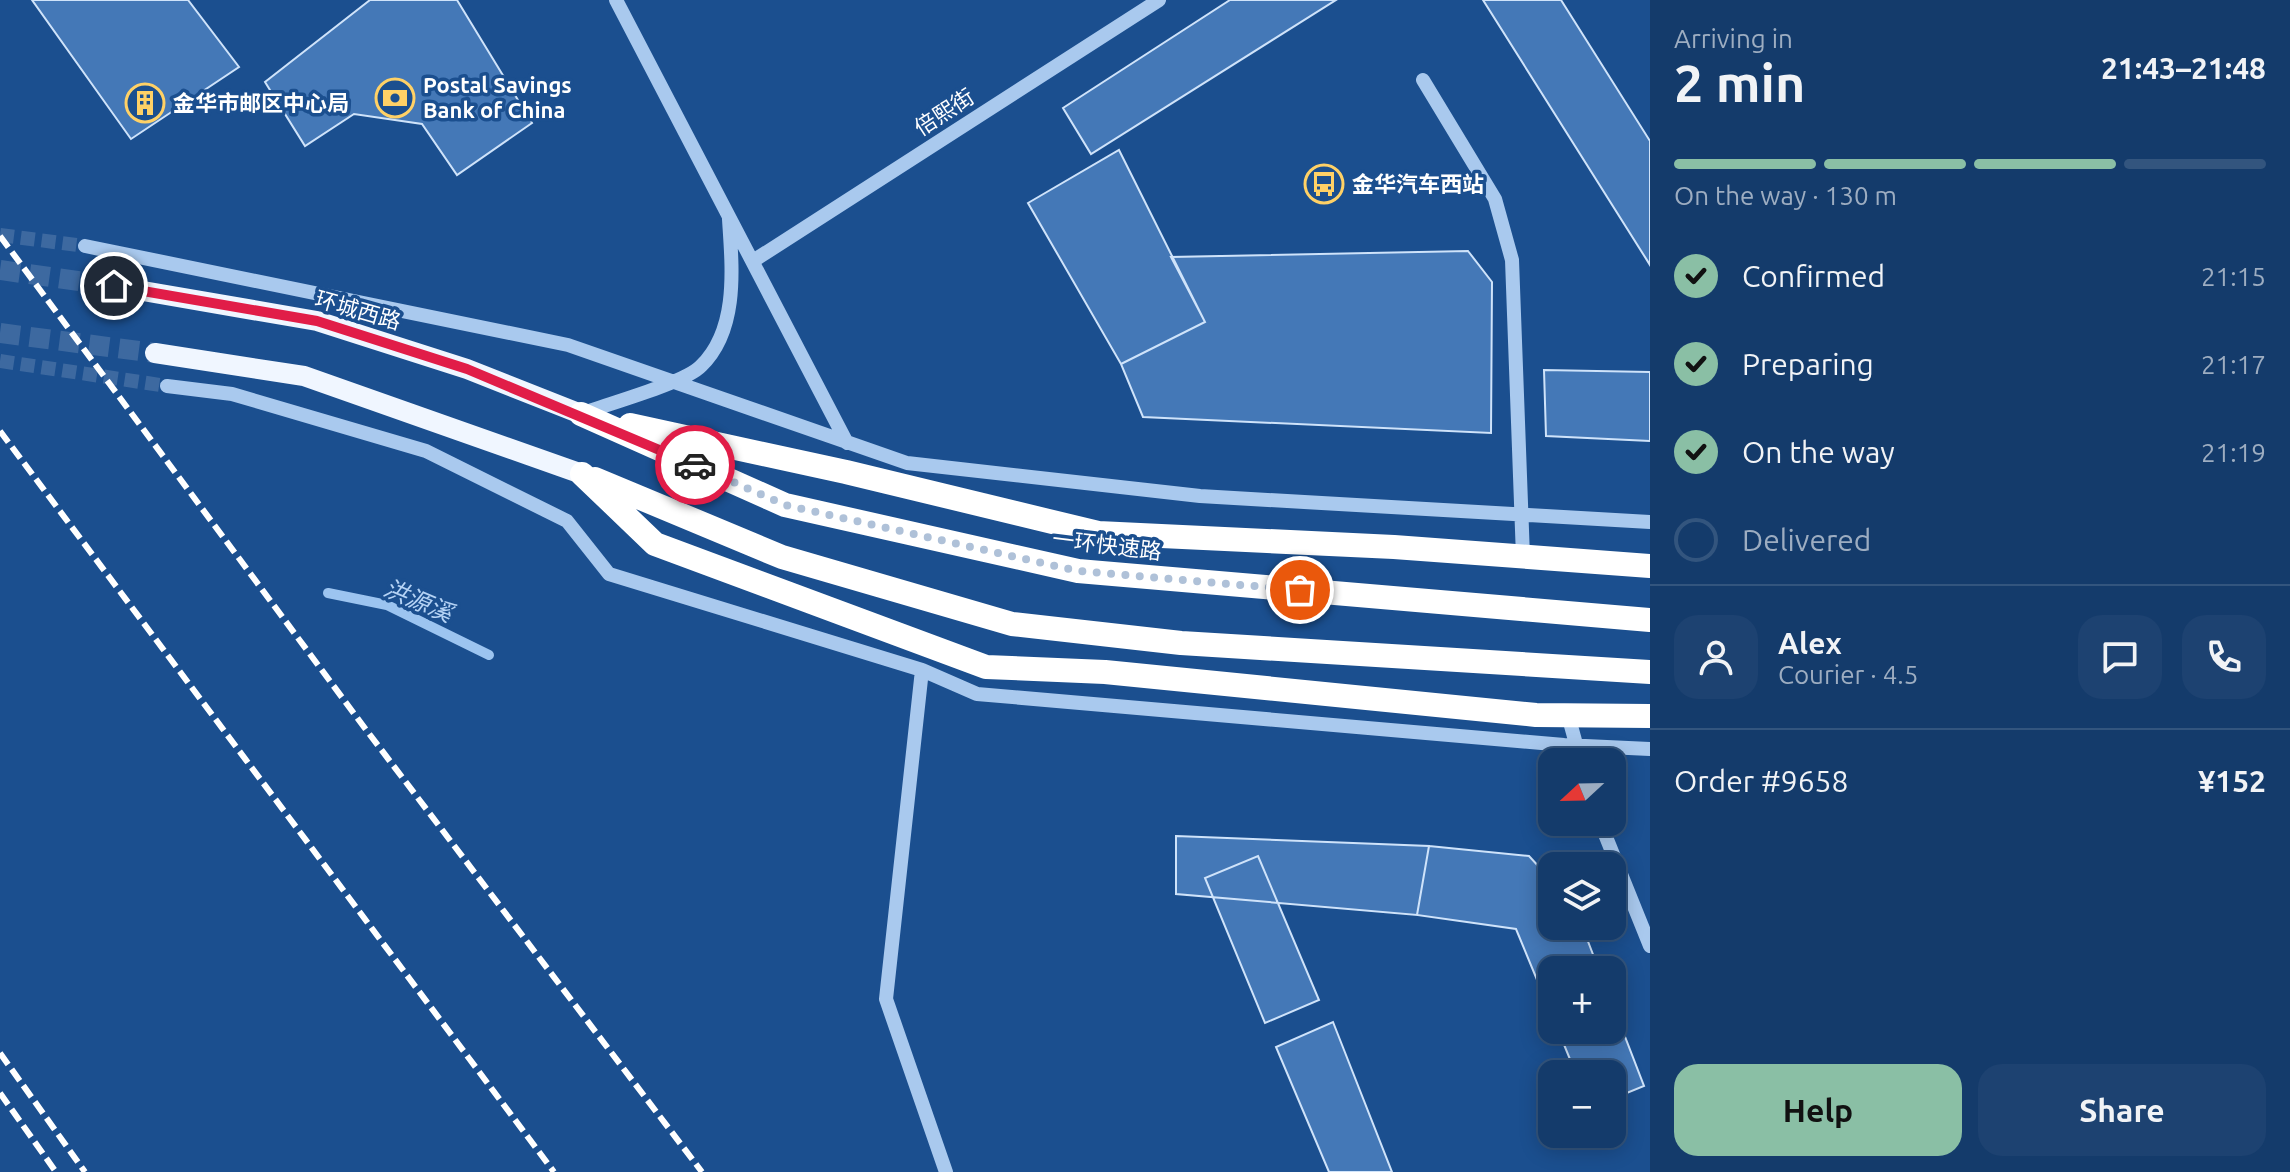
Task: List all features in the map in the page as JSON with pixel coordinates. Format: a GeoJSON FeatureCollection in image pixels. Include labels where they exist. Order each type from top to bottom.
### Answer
{"type":"FeatureCollection","features":[{"type":"Feature","properties":{"kind":"highway"},"geometry":{"type":"LineString","coordinates":[[581,414],[846,472],[1098,533],[1394,547],[1650,566]]}},
{"type":"Feature","properties":{"kind":"highway","name":"一环快速路"},"geometry":{"type":"LineString","coordinates":[[581,414],[785,505],[1078,571],[1650,620]]}},
{"type":"Feature","properties":{"kind":"highway"},"geometry":{"type":"LineString","coordinates":[[582,474],[782,557],[1012,624],[1181,643],[1650,672]]}},
{"type":"Feature","properties":{"kind":"highway"},"geometry":{"type":"LineString","coordinates":[[582,474],[655,544],[986,667],[1105,672],[1568,715],[1650,716]]}},
{"type":"Feature","properties":{"kind":"main road","name":"环城西路"},"geometry":{"type":"LineString","coordinates":[[114,286],[317,321],[467,369],[581,414]]}},
{"type":"Feature","properties":{"kind":"main road"},"geometry":{"type":"LineString","coordinates":[[155,353],[304,376],[582,474]]}},
{"type":"Feature","properties":{"kind":"street"},"geometry":{"type":"LineString","coordinates":[[616,0],[847,443]]}},
{"type":"Feature","properties":{"kind":"street","name":"倍熙街"},"geometry":{"type":"LineString","coordinates":[[753,261],[1159,0]]}},
{"type":"Feature","properties":{"kind":"street"},"geometry":{"type":"LineString","coordinates":[[1423,80],[1495,199],[1512,260],[1523,557]]}},
{"type":"Feature","properties":{"kind":"street"},"geometry":{"type":"LineString","coordinates":[[581,414],[700,368],[721,340],[733,282],[728,211]]}},
{"type":"Feature","properties":{"kind":"street"},"geometry":{"type":"LineString","coordinates":[[85,246],[568,345],[907,463],[1200,496],[1650,522]]}},
{"type":"Feature","properties":{"kind":"street"},"geometry":{"type":"LineString","coordinates":[[167,386],[232,394],[426,451],[567,521],[609,574],[922,670],[977,694],[1576,746],[1650,749]]}},
{"type":"Feature","properties":{"kind":"street"},"geometry":{"type":"LineString","coordinates":[[922,670],[886,999],[946,1172]]}},
{"type":"Feature","properties":{"kind":"street"},"geometry":{"type":"LineString","coordinates":[[1568,715],[1576,746]]}},
{"type":"Feature","properties":{"kind":"street"},"geometry":{"type":"LineString","coordinates":[[1606,836],[1650,946]]}},
{"type":"Feature","properties":{"kind":"building","name":"金华市邮区中心局"},"geometry":{"type":"Polygon","coordinates":[[[32,0],[188,0],[239,67],[131,139],[32,0]]]}},
{"type":"Feature","properties":{"kind":"building","name":"Postal Savings Bank of China"},"geometry":{"type":"Polygon","coordinates":[[[370,0],[457,0],[532,123],[457,175],[422,124],[354,114],[305,146],[265,82],[370,0]]]}},
{"type":"Feature","properties":{"kind":"building"},"geometry":{"type":"Polygon","coordinates":[[[1230,0],[1336,0],[1091,154],[1063,108],[1230,0]]]}},
{"type":"Feature","properties":{"kind":"building"},"geometry":{"type":"Polygon","coordinates":[[[1483,0],[1561,0],[1650,141],[1650,265],[1483,0]]]}},
{"type":"Feature","properties":{"kind":"building"},"geometry":{"type":"Polygon","coordinates":[[[1119,150],[1205,322],[1121,364],[1028,203],[1119,150]]]}},
{"type":"Feature","properties":{"kind":"building"},"geometry":{"type":"Polygon","coordinates":[[[1468,251],[1492,282],[1491,433],[1143,417],[1121,364],[1205,322],[1171,257],[1468,251]]]}},
{"type":"Feature","properties":{"kind":"building"},"geometry":{"type":"Polygon","coordinates":[[[1544,370],[1650,372],[1650,441],[1546,436],[1544,370]]]}},
{"type":"Feature","properties":{"kind":"building"},"geometry":{"type":"Polygon","coordinates":[[[1176,836],[1429,846],[1417,915],[1176,894],[1176,836]]]}},
{"type":"Feature","properties":{"kind":"building"},"geometry":{"type":"Polygon","coordinates":[[[1429,846],[1529,856],[1538,866],[1538,940],[1587,940],[1594,956],[1538,956],[1538,982],[1516,929],[1417,915],[1429,846]]]}},
{"type":"Feature","properties":{"kind":"building"},"geometry":{"type":"Polygon","coordinates":[[[1258,856],[1319,1000],[1265,1023],[1205,878],[1258,856]]]}},
{"type":"Feature","properties":{"kind":"building"},"geometry":{"type":"Polygon","coordinates":[[[1333,1022],[1392,1172],[1329,1172],[1276,1047],[1333,1022]]]}},
{"type":"Feature","properties":{"kind":"building"},"geometry":{"type":"Polygon","coordinates":[[[1626,1039],[1644,1086],[1626,1093],[1626,1060],[1570,1060],[1564,1044],[1626,1044],[1626,1039]]]}},
{"type":"Feature","properties":{"kind":"waterway","name":"洪源溪"},"geometry":{"type":"LineString","coordinates":[[328,593],[387,605],[489,655]]}},
{"type":"Feature","properties":{"kind":"tunnel"},"geometry":{"type":"LineString","coordinates":[[0,235],[85,246]]}},
{"type":"Feature","properties":{"kind":"tunnel"},"geometry":{"type":"LineString","coordinates":[[0,270],[114,286]]}},
{"type":"Feature","properties":{"kind":"tunnel"},"geometry":{"type":"LineString","coordinates":[[0,333],[155,353]]}},
{"type":"Feature","properties":{"kind":"tunnel"},"geometry":{"type":"LineString","coordinates":[[0,361],[167,386]]}},
{"type":"Feature","properties":{"kind":"railway"},"geometry":{"type":"LineString","coordinates":[[0,236],[364,727],[702,1172]]}},
{"type":"Feature","properties":{"kind":"railway"},"geometry":{"type":"LineString","coordinates":[[0,431],[554,1172]]}},
{"type":"Feature","properties":{"kind":"railway"},"geometry":{"type":"LineString","coordinates":[[0,1053],[85,1172]]}},
{"type":"Feature","properties":{"kind":"railway"},"geometry":{"type":"LineString","coordinates":[[0,1093],[56,1172]]}},
{"type":"Feature","properties":{"kind":"way so far"},"geometry":{"type":"LineString","coordinates":[[695,465],[785,505],[1078,571],[1300,590]]}},
{"type":"Feature","properties":{"kind":"place","name":"Postal Savings Bank of China"},"geometry":{"type":"Point","coordinates":[395,98]}},
{"type":"Feature","properties":{"kind":"place","name":"金华市邮区中心局"},"geometry":{"type":"Point","coordinates":[145,103]}},
{"type":"Feature","properties":{"kind":"place","name":"金华汽车西站"},"geometry":{"type":"Point","coordinates":[1324,184]}},
{"type":"Feature","properties":{"kind":"route"},"geometry":{"type":"LineString","coordinates":[[114,286],[317,321],[467,369],[581,414],[695,465]]}}]}
